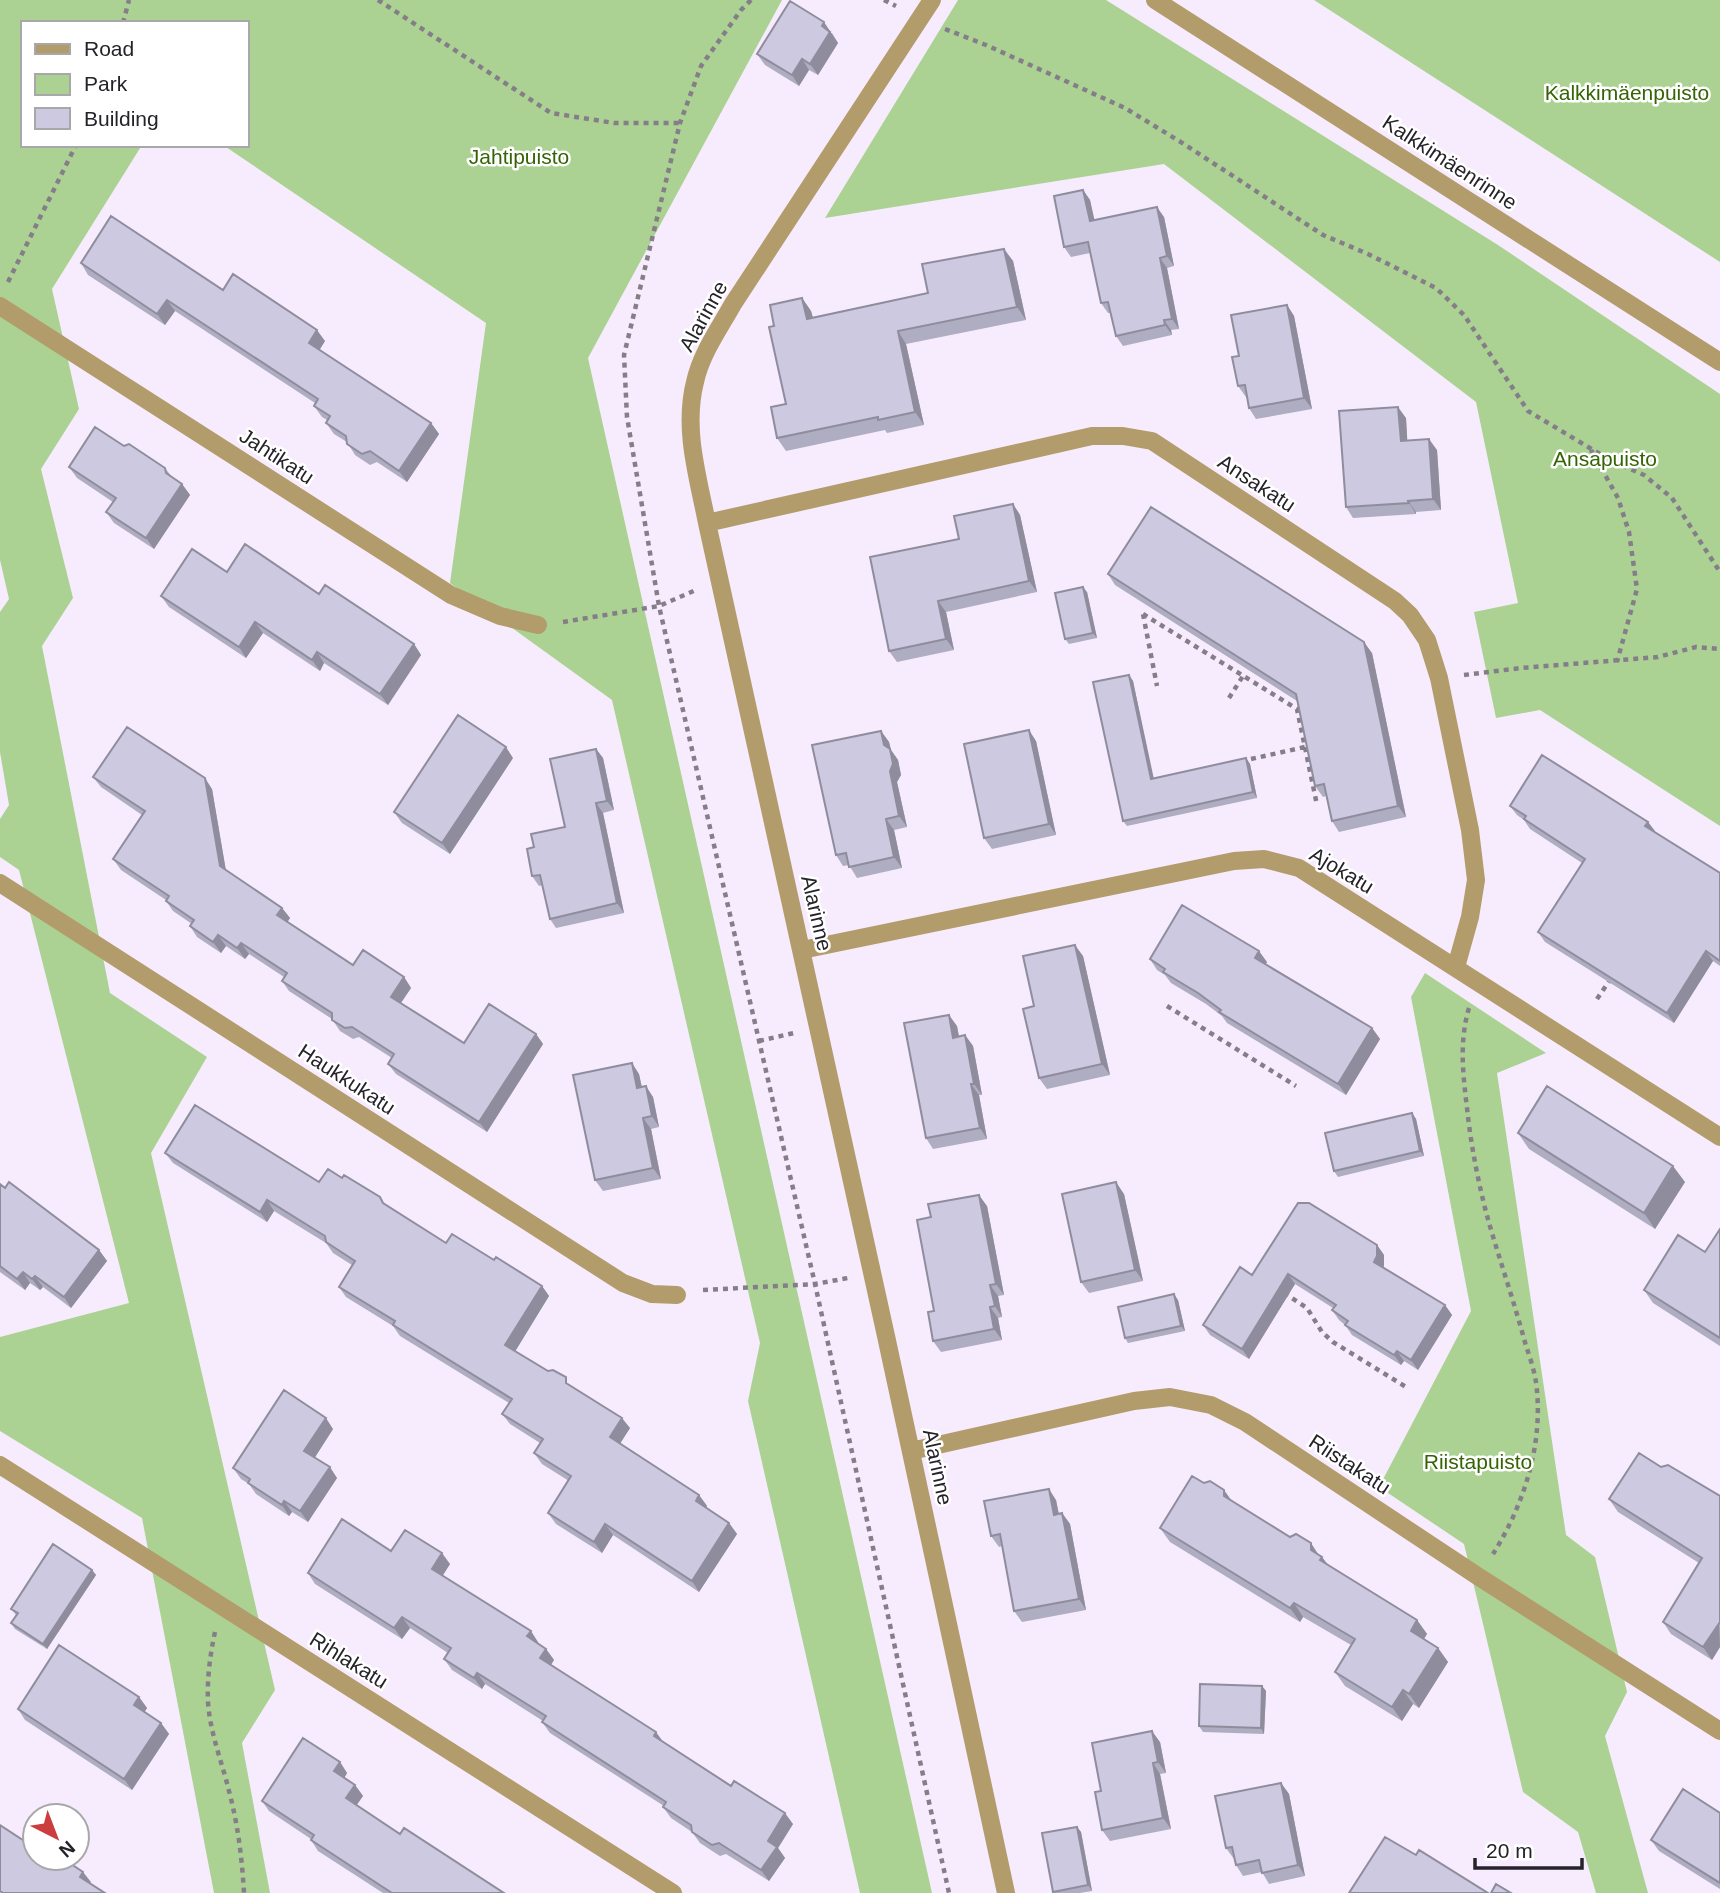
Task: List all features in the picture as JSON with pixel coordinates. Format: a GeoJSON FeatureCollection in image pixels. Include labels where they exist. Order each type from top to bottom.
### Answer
{"type":"FeatureCollection","features":[{"type":"Feature","properties":{"kind":"street","name":"Alarinne"},"geometry":{"type":"LineString","coordinates":[[932,0],[733,304],[706,352],[695,380],[690,408],[690,436],[1006,1893]]}},
{"type":"Feature","properties":{"kind":"street","name":"Kalkkimäenrinne"},"geometry":{"type":"LineString","coordinates":[[1155,0],[1720,362]]}},
{"type":"Feature","properties":{"kind":"street","name":"Jahtikatu"},"geometry":{"type":"LineString","coordinates":[[0,306],[452,595],[500,616],[538,625]]}},
{"type":"Feature","properties":{"kind":"street","name":"Ansakatu"},"geometry":{"type":"LineString","coordinates":[[707,523],[1092,436],[1123,436],[1152,441],[1395,601],[1410,615],[1427,640],[1439,678],[1469,830],[1476,880],[1470,917],[1456,967]]}},
{"type":"Feature","properties":{"kind":"street","name":"Ajokatu"},"geometry":{"type":"LineString","coordinates":[[802,950],[1234,860],[1264,859],[1298,868],[1720,1137]]}},
{"type":"Feature","properties":{"kind":"street","name":"Haukkukatu"},"geometry":{"type":"LineString","coordinates":[[0,883],[623,1283],[652,1294],[677,1295]]}},
{"type":"Feature","properties":{"kind":"street","name":"Riistakatu"},"geometry":{"type":"LineString","coordinates":[[911,1451],[1134,1401],[1170,1396],[1211,1405],[1245,1422],[1479,1577],[1720,1731]]}},
{"type":"Feature","properties":{"kind":"street","name":"Rihlakatu"},"geometry":{"type":"LineString","coordinates":[[0,1465],[673,1893]]}},
{"type":"Feature","properties":{"kind":"path"},"geometry":{"type":"LineString","coordinates":[[124,21],[129,0]]}},
{"type":"Feature","properties":{"kind":"path"},"geometry":{"type":"LineString","coordinates":[[378,0],[551,113],[614,122],[680,123]]}},
{"type":"Feature","properties":{"kind":"path"},"geometry":{"type":"LineString","coordinates":[[751,0],[702,66],[680,123],[624,355],[628,417],[659,606],[815,1284],[949,1893]]}},
{"type":"Feature","properties":{"kind":"path"},"geometry":{"type":"LineString","coordinates":[[884,0],[919,20],[986,45],[1125,108],[1323,235],[1436,288],[1464,315],[1528,411],[1610,460],[1644,475],[1672,498],[1720,572]]}},
{"type":"Feature","properties":{"kind":"path"},"geometry":{"type":"LineString","coordinates":[[6,287],[75,147]]}},
{"type":"Feature","properties":{"kind":"path"},"geometry":{"type":"LineString","coordinates":[[1591,449],[1618,498],[1629,531],[1637,589],[1617,662]]}},
{"type":"Feature","properties":{"kind":"path"},"geometry":{"type":"LineString","coordinates":[[538,625],[659,606],[720,579]]}},
{"type":"Feature","properties":{"kind":"path"},"geometry":{"type":"LineString","coordinates":[[1157,685],[1143,614],[1297,709],[1317,805]]}},
{"type":"Feature","properties":{"kind":"path"},"geometry":{"type":"LineString","coordinates":[[1439,678],[1521,668],[1617,662],[1658,657],[1696,647],[1720,649]]}},
{"type":"Feature","properties":{"kind":"path"},"geometry":{"type":"LineString","coordinates":[[1229,698],[1243,676]]}},
{"type":"Feature","properties":{"kind":"path"},"geometry":{"type":"LineString","coordinates":[[1251,759],[1304,747]]}},
{"type":"Feature","properties":{"kind":"path"},"geometry":{"type":"LineString","coordinates":[[1597,999],[1612,976]]}},
{"type":"Feature","properties":{"kind":"path"},"geometry":{"type":"LineString","coordinates":[[1477,980],[1464,1024],[1462,1068],[1469,1129],[1489,1222],[1536,1381],[1537,1426],[1526,1489],[1509,1529],[1479,1577]]}},
{"type":"Feature","properties":{"kind":"path"},"geometry":{"type":"LineString","coordinates":[[1167,1006],[1296,1086]]}},
{"type":"Feature","properties":{"kind":"path"},"geometry":{"type":"LineString","coordinates":[[677,1295],[714,1287],[815,1284],[873,1274]]}},
{"type":"Feature","properties":{"kind":"path"},"geometry":{"type":"LineString","coordinates":[[1274,1287],[1307,1308],[1322,1332],[1333,1342],[1406,1387]]}},
{"type":"Feature","properties":{"kind":"path"},"geometry":{"type":"LineString","coordinates":[[221,1605],[210,1654],[208,1702],[213,1739],[229,1790],[241,1846],[244,1893]]}},
{"type":"Feature","properties":{"kind":"green space","name":"Jahtipuisto"},"geometry":{"type":"Polygon","coordinates":[[[0,0],[782,0],[588,358],[932,1893],[860,1893],[748,1401],[760,1343],[612,700],[450,583],[486,323],[226,147],[248,147],[248,21],[21,21],[21,147],[141,147],[52,289],[79,409],[41,469],[73,598],[42,646],[110,993],[207,1057],[151,1153],[275,1690],[242,1743],[270,1893],[214,1893],[142,1518],[0,1431],[0,1337],[129,1303],[19,870],[0,857],[0,819],[9,805],[0,752],[0,612],[9,599],[0,560],[0,0]]]}},
{"type":"Feature","properties":{"kind":"green space","name":"Ansapuisto"},"geometry":{"type":"Polygon","coordinates":[[[958,0],[1106,0],[1498,245],[1720,394],[1720,826],[1540,710],[1496,718],[1474,612],[1518,603],[1476,402],[1164,164],[825,218],[958,0]]]}},
{"type":"Feature","properties":{"kind":"green space","name":"Kalkkimäenpuisto"},"geometry":{"type":"Polygon","coordinates":[[[1314,0],[1720,0],[1720,262],[1314,0]]]}},
{"type":"Feature","properties":{"kind":"green space","name":"Riistapuisto"},"geometry":{"type":"Polygon","coordinates":[[[1425,973],[1546,1053],[1497,1073],[1566,1535],[1595,1557],[1627,1692],[1605,1736],[1648,1893],[1596,1893],[1578,1832],[1523,1792],[1464,1544],[1379,1487],[1471,1311],[1411,997],[1425,973]]]}},
{"type":"Feature","properties":{"kind":"building"},"geometry":{"type":"Polygon","coordinates":[[[790,1],[824,22],[822,26],[830,32],[810,64],[802,59],[792,75],[757,54],[790,1]]]}},
{"type":"Feature","properties":{"kind":"building"},"geometry":{"type":"Polygon","coordinates":[[[1083,190],[1090,221],[1157,207],[1167,256],[1160,258],[1172,319],[1164,320],[1165,325],[1116,336],[1108,302],[1101,303],[1088,242],[1064,247],[1054,196],[1083,190]]]}},
{"type":"Feature","properties":{"kind":"building"},"geometry":{"type":"Polygon","coordinates":[[[111,216],[223,290],[233,274],[317,330],[309,343],[431,423],[399,471],[370,451],[362,454],[347,444],[346,436],[326,423],[330,416],[314,406],[318,399],[167,300],[157,314],[81,263],[111,216]]]}},
{"type":"Feature","properties":{"kind":"building"},"geometry":{"type":"Polygon","coordinates":[[[1004,249],[1017,307],[898,331],[915,412],[777,438],[771,407],[786,404],[769,327],[774,326],[770,305],[802,298],[807,319],[928,293],[922,264],[1004,249]]]}},
{"type":"Feature","properties":{"kind":"building"},"geometry":{"type":"Polygon","coordinates":[[[1287,305],[1304,398],[1249,408],[1245,385],[1238,386],[1232,357],[1239,356],[1231,315],[1287,305]]]}},
{"type":"Feature","properties":{"kind":"building"},"geometry":{"type":"Polygon","coordinates":[[[1398,407],[1401,441],[1429,439],[1433,499],[1346,507],[1339,411],[1398,407]]]}},
{"type":"Feature","properties":{"kind":"building"},"geometry":{"type":"Polygon","coordinates":[[[95,427],[124,446],[129,444],[165,468],[166,473],[182,484],[146,538],[106,512],[116,498],[69,467],[95,427]]]}},
{"type":"Feature","properties":{"kind":"building"},"geometry":{"type":"Polygon","coordinates":[[[1013,504],[1029,581],[938,601],[946,639],[889,651],[870,557],[959,539],[954,516],[1013,504]]]}},
{"type":"Feature","properties":{"kind":"building"},"geometry":{"type":"Polygon","coordinates":[[[1151,507],[1364,642],[1398,806],[1332,821],[1324,784],[1315,786],[1296,694],[1108,574],[1151,507]]]}},
{"type":"Feature","properties":{"kind":"building"},"geometry":{"type":"Polygon","coordinates":[[[245,544],[319,594],[325,585],[414,644],[380,694],[317,652],[312,660],[255,622],[239,647],[161,596],[192,549],[227,572],[245,544]]]}},
{"type":"Feature","properties":{"kind":"building"},"geometry":{"type":"Polygon","coordinates":[[[1083,587],[1093,633],[1065,639],[1055,593],[1083,587]]]}},
{"type":"Feature","properties":{"kind":"building"},"geometry":{"type":"Polygon","coordinates":[[[1129,675],[1151,779],[1246,758],[1253,792],[1123,821],[1093,682],[1129,675]]]}},
{"type":"Feature","properties":{"kind":"building"},"geometry":{"type":"Polygon","coordinates":[[[458,715],[506,747],[442,843],[394,812],[458,715]]]}},
{"type":"Feature","properties":{"kind":"building"},"geometry":{"type":"Polygon","coordinates":[[[127,727],[205,778],[220,866],[282,908],[277,915],[353,965],[363,950],[404,977],[391,997],[464,1043],[489,1004],[536,1034],[479,1122],[388,1064],[394,1054],[352,1027],[345,1028],[332,1020],[332,1013],[282,981],[287,973],[241,943],[237,948],[218,935],[213,942],[190,926],[194,920],[166,901],[169,896],[113,859],[145,811],[93,777],[127,727]]]}},
{"type":"Feature","properties":{"kind":"building"},"geometry":{"type":"Polygon","coordinates":[[[1029,730],[1049,824],[984,838],[964,744],[1029,730]]]}},
{"type":"Feature","properties":{"kind":"building"},"geometry":{"type":"Polygon","coordinates":[[[881,731],[884,745],[890,749],[893,764],[890,771],[899,816],[886,819],[894,857],[849,867],[846,853],[836,855],[812,745],[881,731]]]}},
{"type":"Feature","properties":{"kind":"building"},"geometry":{"type":"Polygon","coordinates":[[[596,749],[607,801],[596,803],[617,903],[550,919],[540,875],[532,876],[527,849],[534,847],[531,834],[565,827],[550,759],[596,749]]]}},
{"type":"Feature","properties":{"kind":"building"},"geometry":{"type":"Polygon","coordinates":[[[1542,755],[1648,822],[1645,826],[1720,873],[1720,961],[1706,951],[1667,1013],[1538,932],[1585,859],[1524,819],[1526,816],[1510,806],[1542,755]]]}},
{"type":"Feature","properties":{"kind":"building"},"geometry":{"type":"Polygon","coordinates":[[[1182,905],[1259,951],[1255,958],[1372,1028],[1338,1084],[1219,1012],[1221,1010],[1163,972],[1165,969],[1150,959],[1182,905]]]}},
{"type":"Feature","properties":{"kind":"building"},"geometry":{"type":"Polygon","coordinates":[[[1075,945],[1102,1064],[1039,1078],[1023,1009],[1034,1006],[1023,956],[1075,945]]]}},
{"type":"Feature","properties":{"kind":"building"},"geometry":{"type":"Polygon","coordinates":[[[949,1015],[953,1038],[965,1035],[980,1128],[926,1138],[904,1023],[949,1015]]]}},
{"type":"Feature","properties":{"kind":"building"},"geometry":{"type":"Polygon","coordinates":[[[632,1063],[637,1088],[646,1086],[652,1116],[643,1118],[653,1168],[595,1180],[573,1075],[632,1063]]]}},
{"type":"Feature","properties":{"kind":"building"},"geometry":{"type":"Polygon","coordinates":[[[1547,1086],[1673,1166],[1644,1213],[1518,1133],[1547,1086]]]}},
{"type":"Feature","properties":{"kind":"building"},"geometry":{"type":"Polygon","coordinates":[[[195,1105],[319,1182],[328,1169],[342,1178],[344,1175],[446,1243],[452,1234],[542,1286],[505,1345],[548,1371],[553,1370],[566,1377],[566,1383],[622,1418],[610,1437],[699,1495],[696,1501],[729,1523],[692,1581],[605,1524],[594,1542],[548,1513],[571,1476],[534,1453],[543,1439],[502,1414],[512,1399],[393,1325],[395,1321],[339,1287],[355,1261],[326,1242],[325,1236],[267,1200],[260,1212],[165,1153],[195,1105]]]}},
{"type":"Feature","properties":{"kind":"building"},"geometry":{"type":"Polygon","coordinates":[[[1412,1113],[1420,1151],[1334,1171],[1325,1133],[1412,1113]]]}},
{"type":"Feature","properties":{"kind":"building"},"geometry":{"type":"Polygon","coordinates":[[[9,1182],[99,1250],[64,1297],[35,1276],[32,1279],[23,1272],[17,1279],[0,1266],[0,1184],[5,1188],[9,1182]]]}},
{"type":"Feature","properties":{"kind":"building"},"geometry":{"type":"Polygon","coordinates":[[[1116,1182],[1135,1270],[1081,1282],[1062,1194],[1116,1182]]]}},
{"type":"Feature","properties":{"kind":"building"},"geometry":{"type":"Polygon","coordinates":[[[979,1195],[996,1284],[990,1285],[995,1306],[990,1307],[994,1329],[933,1341],[928,1312],[934,1311],[917,1220],[931,1217],[928,1204],[979,1195]]]}},
{"type":"Feature","properties":{"kind":"building"},"geometry":{"type":"Polygon","coordinates":[[[1298,1203],[1309,1203],[1377,1245],[1374,1262],[1445,1305],[1411,1360],[1397,1351],[1394,1355],[1345,1325],[1348,1321],[1332,1310],[1336,1305],[1288,1274],[1242,1349],[1203,1325],[1240,1267],[1252,1275],[1298,1203]]]}},
{"type":"Feature","properties":{"kind":"building"},"geometry":{"type":"Polygon","coordinates":[[[1720,1229],[1720,1338],[1644,1290],[1678,1235],[1705,1252],[1720,1229]]]}},
{"type":"Feature","properties":{"kind":"building"},"geometry":{"type":"Polygon","coordinates":[[[1174,1294],[1181,1326],[1125,1338],[1118,1307],[1174,1294]]]}},
{"type":"Feature","properties":{"kind":"building"},"geometry":{"type":"Polygon","coordinates":[[[284,1390],[326,1418],[304,1451],[330,1467],[300,1511],[284,1501],[282,1505],[248,1483],[250,1479],[233,1468],[284,1390]]]}},
{"type":"Feature","properties":{"kind":"building"},"geometry":{"type":"Polygon","coordinates":[[[1639,1453],[1661,1467],[1668,1465],[1720,1496],[1720,1622],[1703,1647],[1663,1622],[1702,1558],[1609,1499],[1639,1453]]]}},
{"type":"Feature","properties":{"kind":"building"},"geometry":{"type":"Polygon","coordinates":[[[1192,1476],[1204,1483],[1210,1481],[1224,1490],[1224,1496],[1290,1537],[1296,1534],[1311,1543],[1311,1550],[1322,1557],[1320,1560],[1417,1620],[1411,1631],[1438,1648],[1409,1694],[1403,1690],[1392,1707],[1335,1672],[1355,1639],[1294,1603],[1290,1608],[1160,1528],[1192,1476]]]}},
{"type":"Feature","properties":{"kind":"building"},"geometry":{"type":"Polygon","coordinates":[[[1049,1489],[1054,1515],[1062,1513],[1079,1599],[1014,1611],[1000,1534],[991,1536],[984,1501],[1049,1489]]]}},
{"type":"Feature","properties":{"kind":"building"},"geometry":{"type":"Polygon","coordinates":[[[342,1519],[391,1551],[405,1530],[442,1553],[432,1569],[531,1631],[527,1636],[546,1649],[540,1658],[656,1732],[654,1736],[731,1786],[734,1781],[785,1813],[768,1841],[777,1847],[761,1870],[719,1843],[712,1845],[692,1832],[691,1825],[663,1807],[666,1802],[542,1722],[546,1716],[477,1673],[474,1678],[444,1659],[451,1648],[402,1617],[394,1628],[308,1573],[342,1519]]]}},
{"type":"Feature","properties":{"kind":"building"},"geometry":{"type":"Polygon","coordinates":[[[53,1544],[92,1570],[43,1644],[11,1623],[18,1613],[11,1609],[53,1544]]]}},
{"type":"Feature","properties":{"kind":"building"},"geometry":{"type":"Polygon","coordinates":[[[59,1645],[139,1697],[134,1705],[161,1723],[124,1779],[18,1709],[59,1645]]]}},
{"type":"Feature","properties":{"kind":"building"},"geometry":{"type":"Polygon","coordinates":[[[1200,1684],[1262,1686],[1261,1728],[1199,1726],[1200,1684]]]}},
{"type":"Feature","properties":{"kind":"building"},"geometry":{"type":"Polygon","coordinates":[[[1152,1731],[1158,1762],[1153,1763],[1163,1818],[1102,1830],[1095,1792],[1101,1791],[1092,1743],[1152,1731]]]}},
{"type":"Feature","properties":{"kind":"building"},"geometry":{"type":"Polygon","coordinates":[[[303,1738],[340,1762],[334,1771],[355,1785],[346,1798],[400,1834],[404,1828],[504,1893],[392,1893],[311,1840],[314,1835],[262,1801],[303,1738]]]}},
{"type":"Feature","properties":{"kind":"building"},"geometry":{"type":"Polygon","coordinates":[[[1281,1783],[1298,1865],[1262,1873],[1259,1860],[1236,1865],[1232,1847],[1226,1848],[1215,1796],[1281,1783]]]}},
{"type":"Feature","properties":{"kind":"building"},"geometry":{"type":"Polygon","coordinates":[[[1683,1789],[1720,1813],[1720,1883],[1651,1840],[1683,1789]]]}},
{"type":"Feature","properties":{"kind":"building"},"geometry":{"type":"Polygon","coordinates":[[[0,1825],[21,1839],[21,1872],[83,1872],[80,1877],[105,1893],[3,1893],[0,1891],[0,1825]]]}},
{"type":"Feature","properties":{"kind":"building"},"geometry":{"type":"Polygon","coordinates":[[[1077,1827],[1088,1885],[1053,1892],[1042,1833],[1077,1827]]]}},
{"type":"Feature","properties":{"kind":"building"},"geometry":{"type":"Polygon","coordinates":[[[1385,1837],[1416,1855],[1419,1850],[1488,1893],[1349,1893],[1385,1837]]]}},
{"type":"Feature","properties":{"kind":"building"},"geometry":{"type":"Polygon","coordinates":[[[1496,1884],[1511,1893],[1491,1893],[1496,1884]]]}}]}
